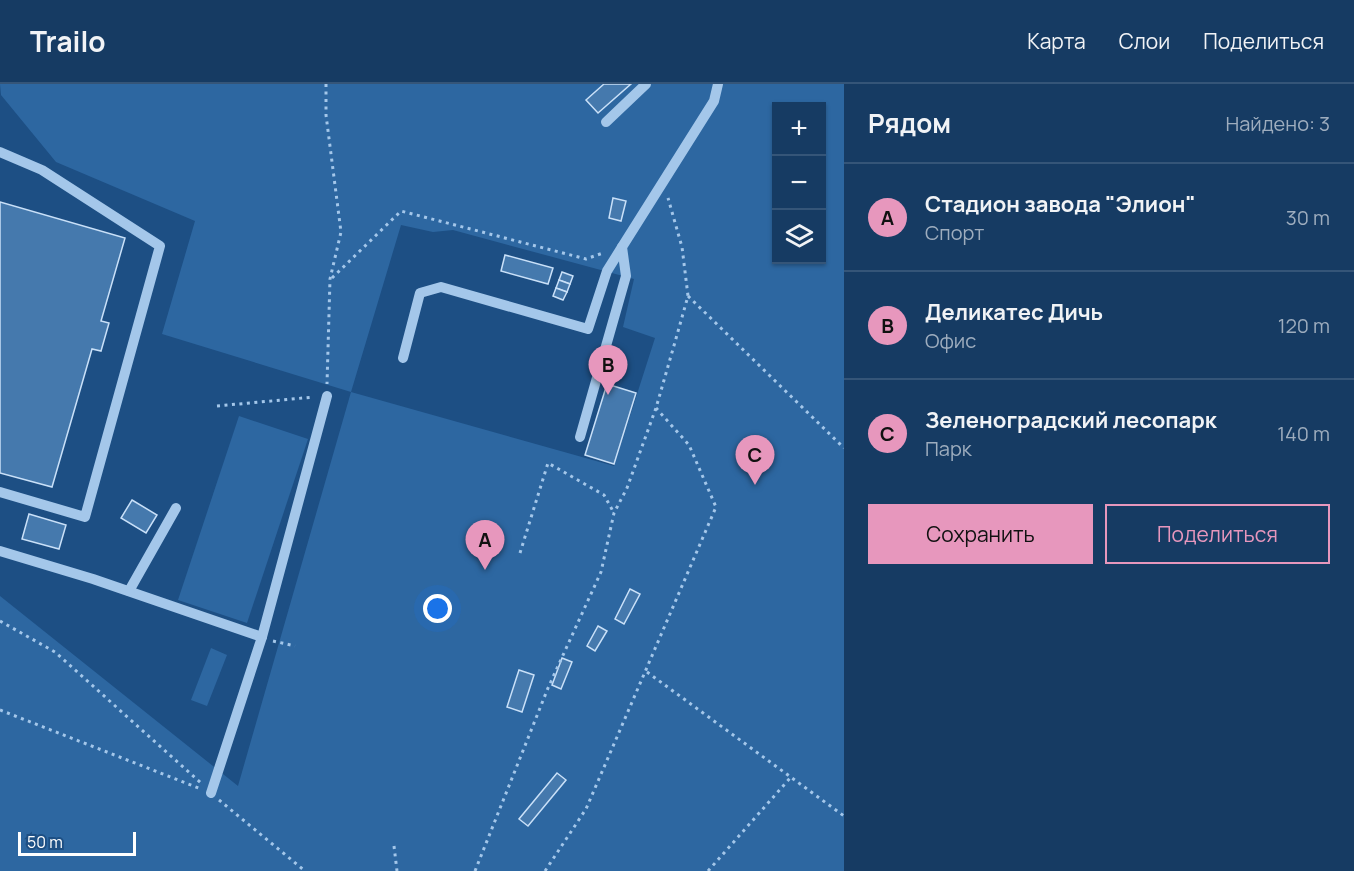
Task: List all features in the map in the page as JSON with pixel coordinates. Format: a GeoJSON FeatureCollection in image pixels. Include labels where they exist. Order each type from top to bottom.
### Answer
{"type":"FeatureCollection","features":[{"type":"Feature","properties":{"kind":"lane"},"geometry":{"type":"LineString","coordinates":[[606,122],[646,84]]}},
{"type":"Feature","properties":{"kind":"lane"},"geometry":{"type":"LineString","coordinates":[[403,358],[420,293],[441,287],[588,329],[607,271],[714,102],[718,84]]}},
{"type":"Feature","properties":{"kind":"lane"},"geometry":{"type":"LineString","coordinates":[[0,152],[42,170],[160,246],[85,517],[0,492]]}},
{"type":"Feature","properties":{"kind":"lane"},"geometry":{"type":"LineString","coordinates":[[580,437],[626,276],[622,247]]}},
{"type":"Feature","properties":{"kind":"lane"},"geometry":{"type":"LineString","coordinates":[[211,793],[262,638],[327,396]]}},
{"type":"Feature","properties":{"kind":"lane"},"geometry":{"type":"LineString","coordinates":[[129,591],[176,508]]}},
{"type":"Feature","properties":{"kind":"lane"},"geometry":{"type":"LineString","coordinates":[[0,551],[129,591],[262,638]]}},
{"type":"Feature","properties":{"kind":"path"},"geometry":{"type":"LineString","coordinates":[[217,406],[327,396],[330,279],[341,232],[326,115],[326,84]]}},
{"type":"Feature","properties":{"kind":"path"},"geometry":{"type":"LineString","coordinates":[[475,871],[548,688],[601,572],[614,513],[627,488],[656,408],[688,296],[682,247],[663,181]]}},
{"type":"Feature","properties":{"kind":"path"},"geometry":{"type":"LineString","coordinates":[[330,279],[401,211],[586,258],[622,247]]}},
{"type":"Feature","properties":{"kind":"path"},"geometry":{"type":"LineString","coordinates":[[688,296],[844,448]]}},
{"type":"Feature","properties":{"kind":"path"},"geometry":{"type":"LineString","coordinates":[[545,871],[586,809],[647,672],[716,507],[690,445],[656,408]]}},
{"type":"Feature","properties":{"kind":"path"},"geometry":{"type":"LineString","coordinates":[[520,553],[548,463],[604,495],[614,513]]}},
{"type":"Feature","properties":{"kind":"path"},"geometry":{"type":"LineString","coordinates":[[0,621],[55,652],[211,793],[305,871]]}},
{"type":"Feature","properties":{"kind":"path"},"geometry":{"type":"LineString","coordinates":[[262,638],[295,646]]}},
{"type":"Feature","properties":{"kind":"path"},"geometry":{"type":"LineString","coordinates":[[647,672],[844,816]]}},
{"type":"Feature","properties":{"kind":"path"},"geometry":{"type":"LineString","coordinates":[[0,710],[211,793]]}},
{"type":"Feature","properties":{"kind":"path"},"geometry":{"type":"LineString","coordinates":[[708,871],[791,777]]}},
{"type":"Feature","properties":{"kind":"path"},"geometry":{"type":"LineString","coordinates":[[394,846],[397,871]]}},
{"type":"Feature","properties":{"kind":"shaded area"},"geometry":{"type":"Polygon","coordinates":[[[0,84],[844,84],[844,871],[0,871],[0,596],[238,786],[351,392],[162,334],[195,221],[56,162],[1,95],[0,84]],[[401,225],[351,392],[614,466],[655,338],[623,327],[634,279],[453,230],[433,232],[401,225]]]}},
{"type":"Feature","properties":{"kind":"shaded area"},"geometry":{"type":"Polygon","coordinates":[[[239,416],[308,439],[247,623],[178,600],[239,416]]]}},
{"type":"Feature","properties":{"kind":"shaded area"},"geometry":{"type":"Polygon","coordinates":[[[211,648],[227,655],[207,706],[191,700],[211,648]]]}},
{"type":"Feature","properties":{"kind":"building"},"geometry":{"type":"Polygon","coordinates":[[[604,84],[631,84],[598,113],[586,100],[604,84]]]}},
{"type":"Feature","properties":{"kind":"building"},"geometry":{"type":"Polygon","coordinates":[[[613,198],[626,201],[621,221],[609,218],[613,198]]]}},
{"type":"Feature","properties":{"kind":"building"},"geometry":{"type":"Polygon","coordinates":[[[0,202],[125,238],[101,321],[109,323],[101,351],[92,349],[52,487],[0,473],[0,202]]]}},
{"type":"Feature","properties":{"kind":"building"},"geometry":{"type":"Polygon","coordinates":[[[505,255],[553,268],[548,284],[501,271],[505,255]]]}},
{"type":"Feature","properties":{"kind":"building"},"geometry":{"type":"Polygon","coordinates":[[[562,272],[573,276],[570,284],[559,280],[562,272]]]}},
{"type":"Feature","properties":{"kind":"building"},"geometry":{"type":"Polygon","coordinates":[[[559,280],[570,284],[567,292],[556,288],[559,280]]]}},
{"type":"Feature","properties":{"kind":"building"},"geometry":{"type":"Polygon","coordinates":[[[556,288],[567,292],[563,300],[553,296],[556,288]]]}},
{"type":"Feature","properties":{"kind":"building"},"geometry":{"type":"Polygon","coordinates":[[[607,384],[636,393],[614,464],[585,455],[607,384]]]}},
{"type":"Feature","properties":{"kind":"building"},"geometry":{"type":"Polygon","coordinates":[[[132,500],[157,515],[146,533],[121,518],[132,500]]]}},
{"type":"Feature","properties":{"kind":"building"},"geometry":{"type":"Polygon","coordinates":[[[29,514],[66,525],[59,549],[22,539],[29,514]]]}},
{"type":"Feature","properties":{"kind":"building"},"geometry":{"type":"Polygon","coordinates":[[[630,589],[640,594],[624,624],[615,619],[630,589]]]}},
{"type":"Feature","properties":{"kind":"building"},"geometry":{"type":"Polygon","coordinates":[[[598,626],[607,631],[595,651],[587,646],[598,626]]]}},
{"type":"Feature","properties":{"kind":"building"},"geometry":{"type":"Polygon","coordinates":[[[562,658],[572,662],[561,689],[552,685],[562,658]]]}},
{"type":"Feature","properties":{"kind":"building"},"geometry":{"type":"Polygon","coordinates":[[[519,670],[534,675],[522,712],[507,707],[519,670]]]}},
{"type":"Feature","properties":{"kind":"building"},"geometry":{"type":"Polygon","coordinates":[[[557,773],[566,780],[528,826],[519,819],[557,773]]]}},
{"type":"Feature","properties":{"kind":"place","name":"Деликатес Дичь"},"geometry":{"type":"Point","coordinates":[608,395]}},
{"type":"Feature","properties":{"kind":"place","name":"Зеленоградский лесопарк"},"geometry":{"type":"Point","coordinates":[755,485]}},
{"type":"Feature","properties":{"kind":"place","name":"Стадион завода \"Элион\""},"geometry":{"type":"Point","coordinates":[485,570]}}]}
